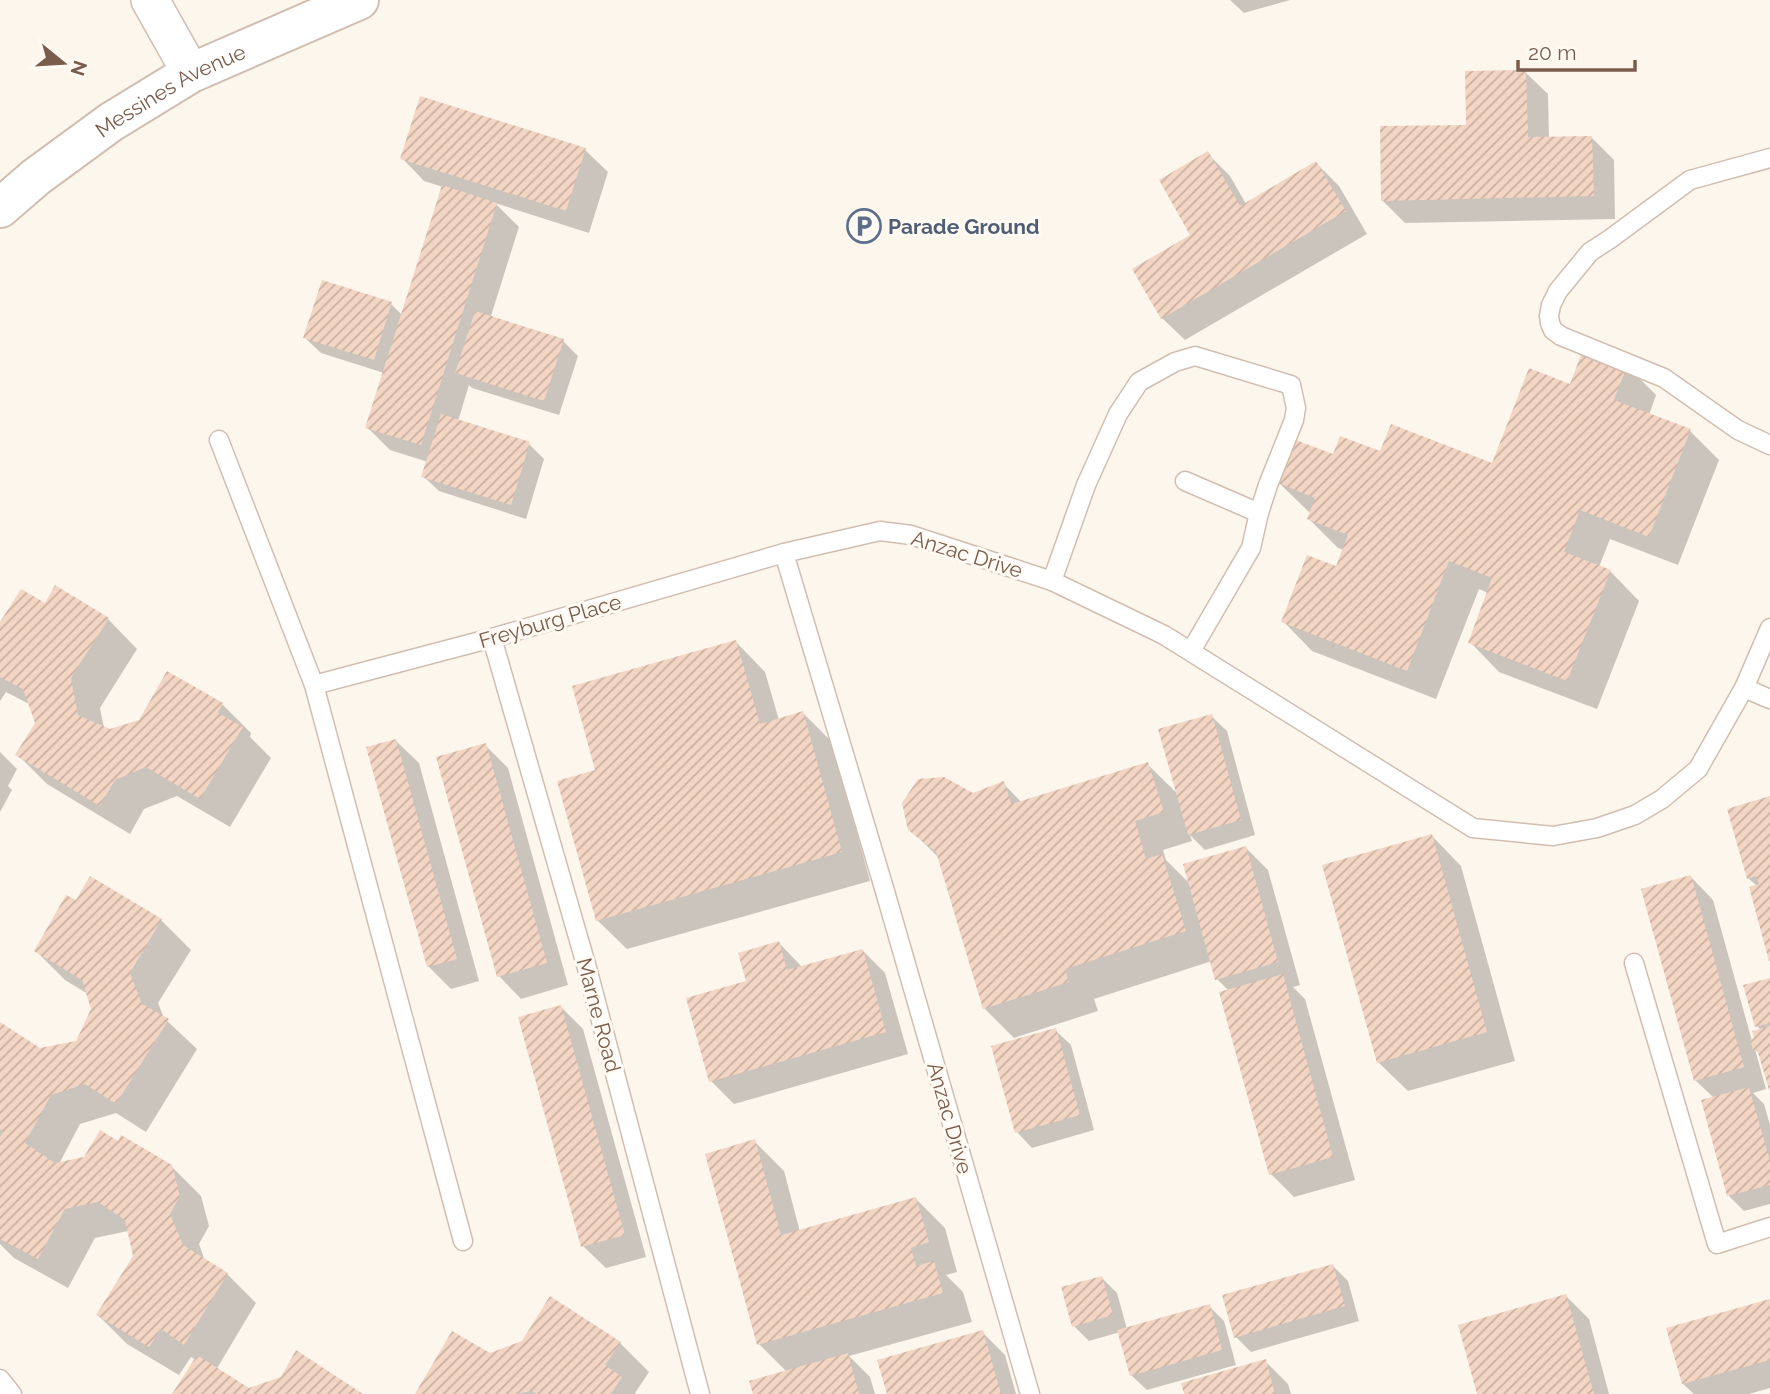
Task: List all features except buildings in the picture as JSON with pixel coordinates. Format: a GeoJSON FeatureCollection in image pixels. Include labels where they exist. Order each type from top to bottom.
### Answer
{"type":"FeatureCollection","features":[{"type":"Feature","properties":{"kind":"street"},"geometry":{"type":"LineString","coordinates":[[150,0],[191,73]]}},
{"type":"Feature","properties":{"kind":"street","name":"Messines Avenue"},"geometry":{"type":"LineString","coordinates":[[0,208],[36,177],[111,122],[191,73],[359,0]]}},
{"type":"Feature","properties":{"kind":"lane"},"geometry":{"type":"LineString","coordinates":[[1770,158],[1690,180],[1590,252],[1570,274],[1555,298],[1549,316],[1553,330],[1561,336],[1664,378],[1738,430],[1770,445]]}},
{"type":"Feature","properties":{"kind":"lane"},"geometry":{"type":"LineString","coordinates":[[1052,581],[1086,485],[1118,414],[1139,383],[1175,362],[1195,356],[1292,385],[1296,408],[1294,420],[1268,485],[1251,548],[1191,651]]}},
{"type":"Feature","properties":{"kind":"lane"},"geometry":{"type":"LineString","coordinates":[[219,440],[314,685],[463,1241]]}},
{"type":"Feature","properties":{"kind":"lane"},"geometry":{"type":"LineString","coordinates":[[1185,481],[1259,513]]}},
{"type":"Feature","properties":{"kind":"lane","name":"Anzac Drive"},"geometry":{"type":"LineString","coordinates":[[1030,1394],[784,553],[880,531],[911,534],[1052,581],[1164,635],[1473,828],[1553,836],[1597,828],[1635,815],[1662,799],[1698,769],[1744,688],[1770,628]]}},
{"type":"Feature","properties":{"kind":"lane","name":"Freyburg Place"},"geometry":{"type":"LineString","coordinates":[[314,685],[492,638],[784,553]]}},
{"type":"Feature","properties":{"kind":"lane","name":"Marne Road"},"geometry":{"type":"LineString","coordinates":[[492,638],[587,968],[700,1394]]}},
{"type":"Feature","properties":{"kind":"lane"},"geometry":{"type":"LineString","coordinates":[[1744,688],[1770,699]]}},
{"type":"Feature","properties":{"kind":"lane"},"geometry":{"type":"LineString","coordinates":[[1634,963],[1717,1244],[1770,1227]]}},
{"type":"Feature","properties":{"kind":"lane"},"geometry":{"type":"LineString","coordinates":[[0,1380],[12,1394]]}},
{"type":"Feature","properties":{"kind":"place","name":"Parade Ground"},"geometry":{"type":"Point","coordinates":[864,226]}}]}
